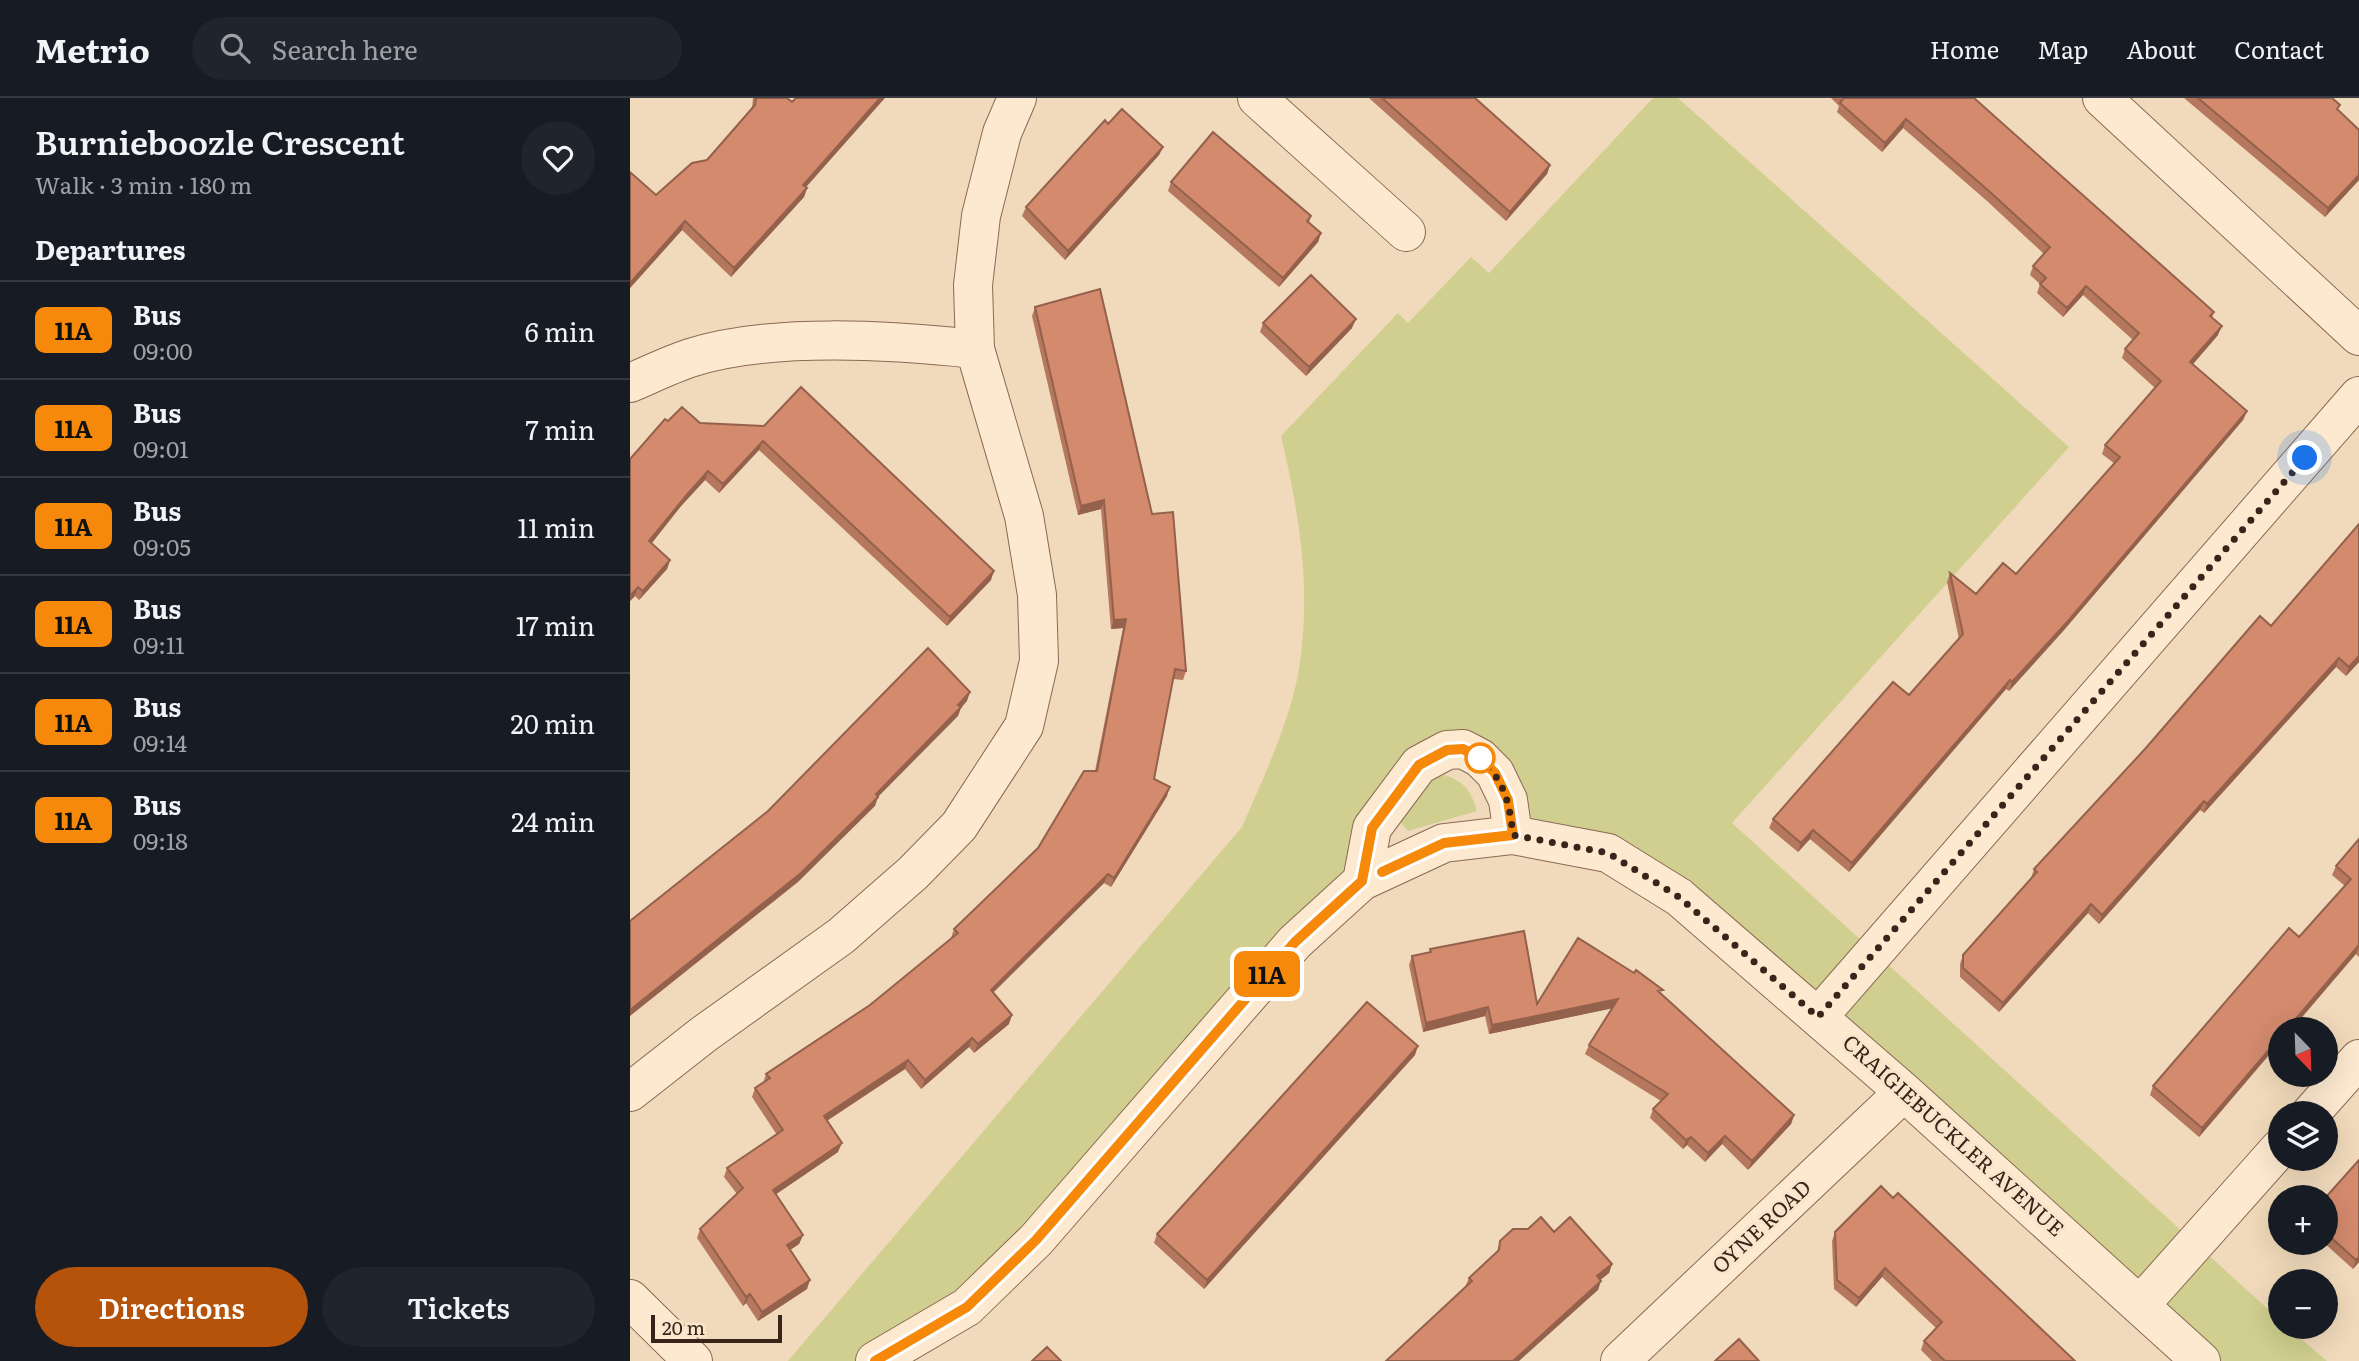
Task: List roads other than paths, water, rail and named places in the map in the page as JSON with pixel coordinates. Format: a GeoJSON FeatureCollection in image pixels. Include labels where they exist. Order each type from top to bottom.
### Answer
{"type":"FeatureCollection","features":[{"type":"Feature","properties":{"kind":"street"},"geometry":{"type":"LineString","coordinates":[[630,1091],[725,1018],[841,936],[913,873],[959,826],[1024,726],[1039,661],[1037,595],[1024,516],[975,349],[973,285],[981,216],[1002,133],[1017,98]]}},
{"type":"Feature","properties":{"kind":"street"},"geometry":{"type":"LineString","coordinates":[[1257,98],[1406,232]]}},
{"type":"Feature","properties":{"kind":"street"},"geometry":{"type":"LineString","coordinates":[[2102,98],[2359,336]]}},
{"type":"Feature","properties":{"kind":"street"},"geometry":{"type":"LineString","coordinates":[[630,383],[691,358],[742,348],[807,342],[926,344],[975,349]]}},
{"type":"Feature","properties":{"kind":"street"},"geometry":{"type":"LineString","coordinates":[[1818,1017],[2359,396]]}},
{"type":"Feature","properties":{"kind":"street"},"geometry":{"type":"LineString","coordinates":[[1362,881],[1372,828],[1419,765],[1447,750],[1463,749],[1480,758],[1495,773],[1508,800],[1513,835]]}},
{"type":"Feature","properties":{"kind":"street","name":"CRAIGIEBUCKLER AVENUE"},"geometry":{"type":"LineString","coordinates":[[882,1360],[967,1307],[1036,1240],[1295,942],[1362,881],[1444,843],[1513,835],[1608,853],[1679,897],[1904,1092],[2201,1361]]}},
{"type":"Feature","properties":{"kind":"street"},"geometry":{"type":"LineString","coordinates":[[2322,1101],[2359,1059]]}},
{"type":"Feature","properties":{"kind":"street","name":"OYNE ROAD"},"geometry":{"type":"LineString","coordinates":[[1620,1361],[1904,1092]]}},
{"type":"Feature","properties":{"kind":"street"},"geometry":{"type":"LineString","coordinates":[[2141,1304],[2268,1161]]}},
{"type":"Feature","properties":{"kind":"street"},"geometry":{"type":"LineString","coordinates":[[630,1299],[693,1361]]}}]}
